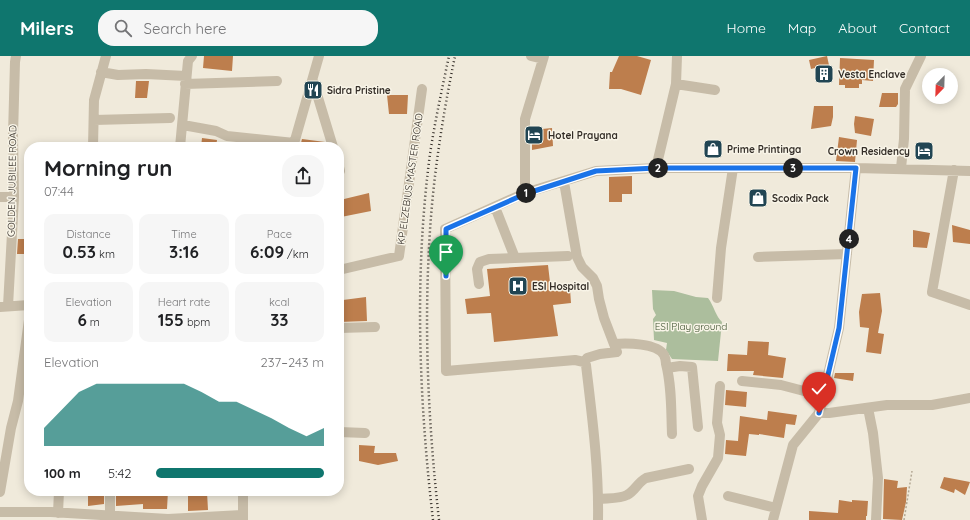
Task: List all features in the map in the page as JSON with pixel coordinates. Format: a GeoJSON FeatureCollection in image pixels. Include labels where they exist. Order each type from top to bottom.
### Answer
{"type":"FeatureCollection","features":[{"type":"Feature","properties":{"kind":"street","name":"GOLDEN JUBILEE ROAD"},"geometry":{"type":"LineString","coordinates":[[4,306],[14,197],[13,135],[16,56]]}},
{"type":"Feature","properties":{"kind":"street"},"geometry":{"type":"LineString","coordinates":[[93,142],[94,100],[106,56]]}},
{"type":"Feature","properties":{"kind":"street"},"geometry":{"type":"LineString","coordinates":[[181,142],[188,61],[192,56]]}},
{"type":"Feature","properties":{"kind":"street"},"geometry":{"type":"LineString","coordinates":[[295,142],[319,56]]}},
{"type":"Feature","properties":{"kind":"street"},"geometry":{"type":"LineString","coordinates":[[525,194],[525,119],[544,58],[531,56]]}},
{"type":"Feature","properties":{"kind":"street"},"geometry":{"type":"LineString","coordinates":[[656,168],[676,84],[677,56]]}},
{"type":"Feature","properties":{"kind":"street"},"geometry":{"type":"LineString","coordinates":[[901,168],[904,139],[905,88],[922,56]]}},
{"type":"Feature","properties":{"kind":"street"},"geometry":{"type":"LineString","coordinates":[[101,72],[118,75],[146,74],[186,80],[277,81]]}},
{"type":"Feature","properties":{"kind":"street"},"geometry":{"type":"LineString","coordinates":[[313,81],[331,142]]}},
{"type":"Feature","properties":{"kind":"street"},"geometry":{"type":"LineString","coordinates":[[676,84],[715,90]]}},
{"type":"Feature","properties":{"kind":"street","name":"KP ELZEBIUS MASTER ROAD"},"geometry":{"type":"LineString","coordinates":[[344,269],[399,256],[422,89]]}},
{"type":"Feature","properties":{"kind":"street"},"geometry":{"type":"LineString","coordinates":[[94,120],[170,118]]}},
{"type":"Feature","properties":{"kind":"street"},"geometry":{"type":"LineString","coordinates":[[183,125],[216,131],[227,136],[272,142]]}},
{"type":"Feature","properties":{"kind":"street"},"geometry":{"type":"LineString","coordinates":[[598,520],[599,499],[593,425],[586,365],[584,362],[575,360],[446,371],[446,229],[525,194],[596,171],[656,168],[901,168],[970,171]]}},
{"type":"Feature","properties":{"kind":"street"},"geometry":{"type":"LineString","coordinates":[[717,298],[721,248],[733,168]]}},
{"type":"Feature","properties":{"kind":"street"},"geometry":{"type":"LineString","coordinates":[[772,520],[793,445],[819,413],[839,328],[856,168]]}},
{"type":"Feature","properties":{"kind":"street"},"geometry":{"type":"LineString","coordinates":[[954,170],[932,292],[970,305]]}},
{"type":"Feature","properties":{"kind":"street"},"geometry":{"type":"LineString","coordinates":[[564,182],[577,257],[582,267],[593,278],[597,286],[604,318],[618,352],[600,354],[587,358]]}},
{"type":"Feature","properties":{"kind":"street"},"geometry":{"type":"LineString","coordinates":[[0,197],[14,197]]}},
{"type":"Feature","properties":{"kind":"street"},"geometry":{"type":"LineString","coordinates":[[495,207],[514,258]]}},
{"type":"Feature","properties":{"kind":"street"},"geometry":{"type":"LineString","coordinates":[[758,257],[847,254]]}},
{"type":"Feature","properties":{"kind":"street"},"geometry":{"type":"LineString","coordinates":[[479,284],[477,269],[480,262],[484,260],[568,256]]}},
{"type":"Feature","properties":{"kind":"street"},"geometry":{"type":"LineString","coordinates":[[4,306],[24,305]]}},
{"type":"Feature","properties":{"kind":"street"},"geometry":{"type":"LineString","coordinates":[[344,328],[375,327]]}},
{"type":"Feature","properties":{"kind":"street"},"geometry":{"type":"LineString","coordinates":[[614,344],[638,344],[657,349],[664,355],[667,368],[672,434]]}},
{"type":"Feature","properties":{"kind":"street"},"geometry":{"type":"LineString","coordinates":[[0,492],[5,440],[18,401],[24,357]]}},
{"type":"Feature","properties":{"kind":"street"},"geometry":{"type":"LineString","coordinates":[[667,368],[680,366],[692,367],[698,427]]}},
{"type":"Feature","properties":{"kind":"street"},"geometry":{"type":"LineString","coordinates":[[742,381],[781,385],[823,396]]}},
{"type":"Feature","properties":{"kind":"street"},"geometry":{"type":"LineString","coordinates":[[702,520],[698,496],[718,458],[720,435],[717,423],[720,386]]}},
{"type":"Feature","properties":{"kind":"street"},"geometry":{"type":"LineString","coordinates":[[819,413],[887,406],[932,405],[970,398]]}},
{"type":"Feature","properties":{"kind":"street"},"geometry":{"type":"LineString","coordinates":[[868,408],[873,433],[878,478],[876,520]]}},
{"type":"Feature","properties":{"kind":"street"},"geometry":{"type":"LineString","coordinates":[[344,432],[365,433]]}},
{"type":"Feature","properties":{"kind":"street"},"geometry":{"type":"LineString","coordinates":[[599,499],[626,496],[640,481],[646,478],[689,469]]}},
{"type":"Feature","properties":{"kind":"street"},"geometry":{"type":"LineString","coordinates":[[58,513],[59,496]]}},
{"type":"Feature","properties":{"kind":"street"},"geometry":{"type":"LineString","coordinates":[[110,496],[110,514]]}},
{"type":"Feature","properties":{"kind":"street"},"geometry":{"type":"LineString","coordinates":[[0,512],[50,512],[83,517],[110,514],[168,518],[242,518],[242,496]]}},
{"type":"Feature","properties":{"kind":"street"},"geometry":{"type":"LineString","coordinates":[[728,496],[776,508]]}},
{"type":"Feature","properties":{"kind":"path"},"geometry":{"type":"LineString","coordinates":[[904,520],[912,471]]}},
{"type":"Feature","properties":{"kind":"green space","name":"ESI Play ground"},"geometry":{"type":"Polygon","coordinates":[[[652,290],[674,291],[696,297],[708,298],[722,322],[718,361],[672,359],[666,350],[667,343],[654,340],[653,319],[656,315],[653,309],[652,290]]]}},
{"type":"Feature","properties":{"kind":"building"},"geometry":{"type":"Polygon","coordinates":[[[204,56],[233,56],[232,71],[203,68],[204,56]]]}},
{"type":"Feature","properties":{"kind":"building"},"geometry":{"type":"Polygon","coordinates":[[[619,56],[637,56],[651,60],[641,95],[621,89],[609,89],[610,72],[612,72],[619,56]]]}},
{"type":"Feature","properties":{"kind":"building","name":"Vesta Enclave"},"geometry":{"type":"Polygon","coordinates":[[[827,56],[832,79],[819,82],[815,68],[811,69],[809,60],[827,56]]]}},
{"type":"Feature","properties":{"kind":"building"},"geometry":{"type":"Polygon","coordinates":[[[840,58],[874,60],[873,81],[862,80],[862,84],[859,84],[859,88],[845,88],[845,85],[839,85],[840,58]]]}},
{"type":"Feature","properties":{"kind":"building"},"geometry":{"type":"Polygon","coordinates":[[[136,81],[149,81],[147,98],[135,98],[136,81]]]}},
{"type":"Feature","properties":{"kind":"building"},"geometry":{"type":"Polygon","coordinates":[[[882,93],[898,93],[898,104],[896,107],[879,107],[882,93]]]}},
{"type":"Feature","properties":{"kind":"building"},"geometry":{"type":"Polygon","coordinates":[[[387,95],[408,95],[407,114],[389,114],[387,95]]]}},
{"type":"Feature","properties":{"kind":"building"},"geometry":{"type":"Polygon","coordinates":[[[814,106],[833,106],[831,126],[811,129],[814,106]]]}},
{"type":"Feature","properties":{"kind":"building"},"geometry":{"type":"Polygon","coordinates":[[[855,116],[874,119],[871,136],[855,133],[855,116]]]}},
{"type":"Feature","properties":{"kind":"building"},"geometry":{"type":"Polygon","coordinates":[[[552,128],[553,146],[532,150],[532,130],[552,128]]]}},
{"type":"Feature","properties":{"kind":"building"},"geometry":{"type":"Polygon","coordinates":[[[839,137],[857,140],[855,162],[836,161],[839,137]]]}},
{"type":"Feature","properties":{"kind":"building"},"geometry":{"type":"Polygon","coordinates":[[[202,138],[217,140],[217,142],[202,142],[202,138]]]}},
{"type":"Feature","properties":{"kind":"building"},"geometry":{"type":"Polygon","coordinates":[[[302,139],[325,142],[301,142],[302,139]]]}},
{"type":"Feature","properties":{"kind":"building"},"geometry":{"type":"Polygon","coordinates":[[[632,176],[632,194],[622,194],[622,202],[609,202],[609,177],[632,176]]]}},
{"type":"Feature","properties":{"kind":"building"},"geometry":{"type":"Polygon","coordinates":[[[369,193],[371,211],[344,216],[344,199],[369,193]]]}},
{"type":"Feature","properties":{"kind":"building"},"geometry":{"type":"Polygon","coordinates":[[[952,225],[970,230],[970,244],[953,242],[952,225]]]}},
{"type":"Feature","properties":{"kind":"building"},"geometry":{"type":"Polygon","coordinates":[[[913,230],[930,233],[927,248],[913,247],[913,230]]]}},
{"type":"Feature","properties":{"kind":"building"},"geometry":{"type":"Polygon","coordinates":[[[18,239],[24,239],[24,254],[17,254],[18,239]]]}},
{"type":"Feature","properties":{"kind":"building","name":"ESI Hospital"},"geometry":{"type":"Polygon","coordinates":[[[548,265],[551,291],[570,289],[571,303],[553,305],[558,336],[494,342],[491,313],[467,314],[465,299],[490,296],[487,269],[548,265]]]}},
{"type":"Feature","properties":{"kind":"building"},"geometry":{"type":"Polygon","coordinates":[[[880,293],[882,311],[878,333],[884,334],[881,354],[866,352],[869,328],[860,327],[859,312],[862,294],[880,293]]]}},
{"type":"Feature","properties":{"kind":"building"},"geometry":{"type":"Polygon","coordinates":[[[366,297],[367,321],[344,322],[344,300],[366,297]]]}},
{"type":"Feature","properties":{"kind":"building"},"geometry":{"type":"Polygon","coordinates":[[[748,341],[769,342],[768,355],[786,358],[783,378],[753,375],[754,371],[727,371],[728,354],[747,355],[748,341]]]}},
{"type":"Feature","properties":{"kind":"building"},"geometry":{"type":"Polygon","coordinates":[[[835,373],[854,373],[853,381],[834,378],[835,373]]]}},
{"type":"Feature","properties":{"kind":"building"},"geometry":{"type":"Polygon","coordinates":[[[726,390],[747,392],[746,407],[725,405],[726,390]]]}},
{"type":"Feature","properties":{"kind":"building"},"geometry":{"type":"Polygon","coordinates":[[[768,411],[797,415],[795,425],[786,424],[784,438],[749,434],[746,456],[725,454],[726,440],[738,441],[740,416],[767,420],[768,411]]]}},
{"type":"Feature","properties":{"kind":"building"},"geometry":{"type":"Polygon","coordinates":[[[359,445],[375,446],[374,453],[396,453],[398,461],[378,465],[359,461],[359,445]]]}},
{"type":"Feature","properties":{"kind":"building"},"geometry":{"type":"Polygon","coordinates":[[[944,477],[970,482],[965,495],[955,489],[954,493],[940,488],[944,477]]]}},
{"type":"Feature","properties":{"kind":"building"},"geometry":{"type":"Polygon","coordinates":[[[884,479],[898,481],[897,488],[907,487],[906,502],[902,520],[883,519],[884,479]]]}},
{"type":"Feature","properties":{"kind":"building"},"geometry":{"type":"Polygon","coordinates":[[[88,496],[104,496],[104,504],[88,506],[88,496]]]}},
{"type":"Feature","properties":{"kind":"building"},"geometry":{"type":"Polygon","coordinates":[[[116,496],[168,496],[167,509],[143,509],[143,504],[116,506],[116,496]]]}},
{"type":"Feature","properties":{"kind":"building"},"geometry":{"type":"Polygon","coordinates":[[[188,496],[207,496],[208,510],[188,511],[188,496]]]}},
{"type":"Feature","properties":{"kind":"building"},"geometry":{"type":"Polygon","coordinates":[[[839,500],[852,502],[852,500],[868,501],[866,520],[809,520],[809,511],[838,513],[839,500]]]}},
{"type":"Feature","properties":{"kind":"railway"},"geometry":{"type":"LineString","coordinates":[[433,520],[424,429],[420,337],[420,291],[425,200],[430,154],[449,56]]}},
{"type":"Feature","properties":{"kind":"railway"},"geometry":{"type":"LineString","coordinates":[[439,520],[428,384],[428,282],[430,224],[435,175],[455,56]]}},
{"type":"Feature","properties":{"kind":"place","name":"Vesta Enclave"},"geometry":{"type":"Point","coordinates":[824,74]}},
{"type":"Feature","properties":{"kind":"place","name":"Sidra Pristine"},"geometry":{"type":"Point","coordinates":[313,90]}},
{"type":"Feature","properties":{"kind":"place","name":"Hotel Prayana"},"geometry":{"type":"Point","coordinates":[534,135]}},
{"type":"Feature","properties":{"kind":"place","name":"Prime Printinga"},"geometry":{"type":"Point","coordinates":[713,149]}},
{"type":"Feature","properties":{"kind":"place","name":"Crown Residency"},"geometry":{"type":"Point","coordinates":[924,151]}},
{"type":"Feature","properties":{"kind":"place","name":"Scodix Pack"},"geometry":{"type":"Point","coordinates":[758,198]}},
{"type":"Feature","properties":{"kind":"place","name":"ESI Hospital"},"geometry":{"type":"Point","coordinates":[518,286]}},
{"type":"Feature","properties":{"kind":"route"},"geometry":{"type":"LineString","coordinates":[[446,276],[446,229],[525,194],[596,171],[656,168],[856,168],[839,328],[819,413]]}}]}
